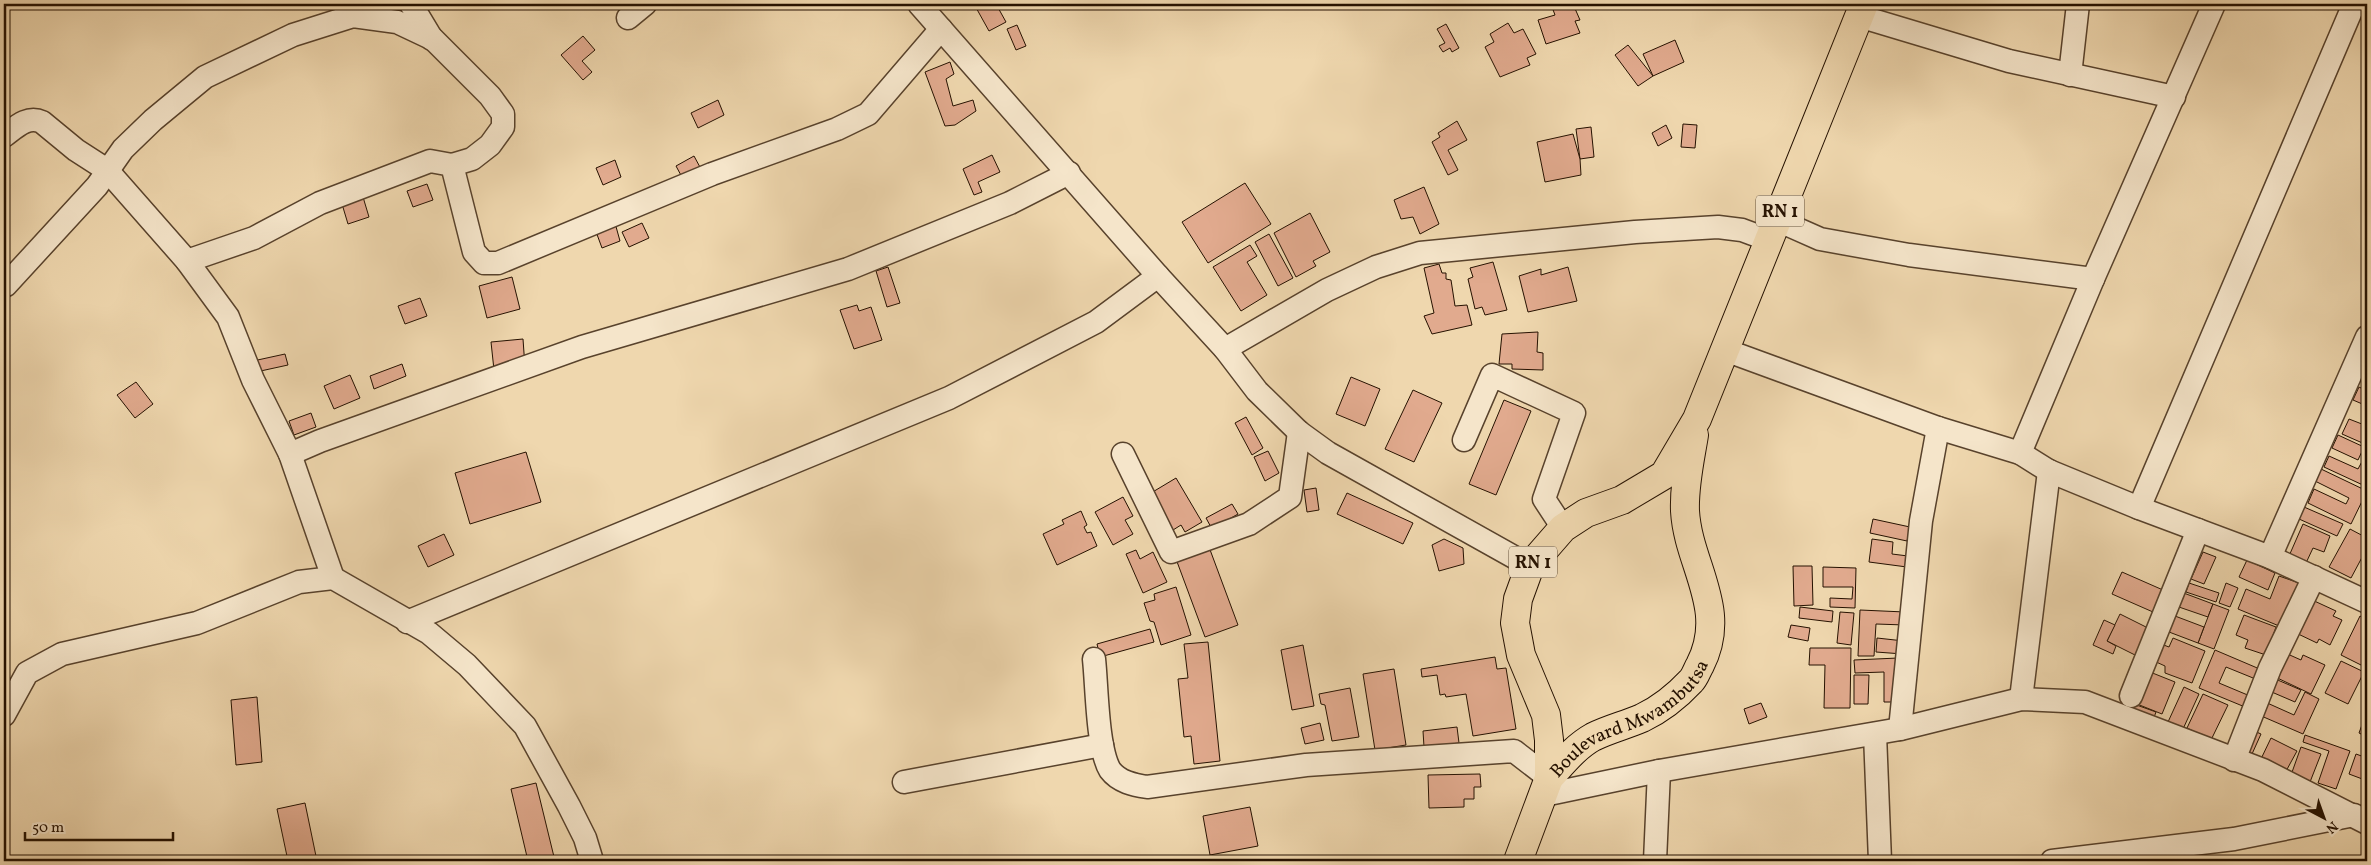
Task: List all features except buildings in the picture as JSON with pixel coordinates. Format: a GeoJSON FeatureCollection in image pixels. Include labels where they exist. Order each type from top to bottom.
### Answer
{"type":"FeatureCollection","features":[{"type":"Feature","properties":{"kind":"highway","name":"Boulevard Mwambutsa"},"geometry":{"type":"LineString","coordinates":[[1546,787],[1549,740],[1546,715],[1521,655],[1515,623],[1518,599],[1530,566],[1563,528],[1586,513],[1622,500],[1664,475],[1697,419],[1861,10]]}},
{"type":"Feature","properties":{"kind":"highway","name":"Boulevard Mwambutsa"},"geometry":{"type":"LineString","coordinates":[[1546,787],[1577,748],[1592,738],[1643,717],[1667,704],[1692,680],[1706,654],[1711,630],[1710,606],[1688,532],[1685,511],[1686,485],[1697,419]]}},
{"type":"Feature","properties":{"kind":"highway","name":"RN 1"},"geometry":{"type":"LineString","coordinates":[[1518,861],[1546,787]]}},
{"type":"Feature","properties":{"kind":"street"},"geometry":{"type":"LineString","coordinates":[[187,262],[254,238],[320,203],[430,161],[452,165],[472,159],[490,145],[503,127],[503,114],[490,96],[433,40],[410,4]]}},
{"type":"Feature","properties":{"kind":"street"},"geometry":{"type":"LineString","coordinates":[[2070,74],[2078,4]]}},
{"type":"Feature","properties":{"kind":"street"},"geometry":{"type":"LineString","coordinates":[[2020,453],[2093,279],[2214,4]]}},
{"type":"Feature","properties":{"kind":"street"},"geometry":{"type":"LineString","coordinates":[[2139,508],[2354,4]]}},
{"type":"Feature","properties":{"kind":"street"},"geometry":{"type":"LineString","coordinates":[[925,6],[941,29],[1158,276],[1225,349],[1258,391],[1299,432],[1328,454],[1530,566]]}},
{"type":"Feature","properties":{"kind":"street"},"geometry":{"type":"LineString","coordinates":[[1861,10],[2009,61],[2174,98]]}},
{"type":"Feature","properties":{"kind":"street"},"geometry":{"type":"LineString","coordinates":[[6,285],[97,186],[124,149],[153,120],[205,76],[292,35],[353,16],[398,22],[433,40]]}},
{"type":"Feature","properties":{"kind":"street"},"geometry":{"type":"LineString","coordinates":[[452,165],[474,252],[484,263],[498,263],[712,174],[838,129],[868,114],[941,29]]}},
{"type":"Feature","properties":{"kind":"street"},"geometry":{"type":"LineString","coordinates":[[4,136],[26,120],[35,119],[107,170],[187,262],[228,317],[252,380],[290,454],[333,578]]}},
{"type":"Feature","properties":{"kind":"street"},"geometry":{"type":"LineString","coordinates":[[290,454],[320,441],[582,347],[848,269],[1010,203],[1068,173]]}},
{"type":"Feature","properties":{"kind":"street"},"geometry":{"type":"LineString","coordinates":[[1225,349],[1327,290],[1376,266],[1420,253],[1635,232],[1718,227],[1742,230],[1797,230],[1828,240],[1909,255],[2093,279]]}},
{"type":"Feature","properties":{"kind":"street"},"geometry":{"type":"LineString","coordinates":[[407,622],[949,398],[1096,322],[1158,276]]}},
{"type":"Feature","properties":{"kind":"street"},"geometry":{"type":"LineString","coordinates":[[2270,557],[2367,337]]}},
{"type":"Feature","properties":{"kind":"street"},"geometry":{"type":"LineString","coordinates":[[1725,350],[1938,428],[2020,453],[2049,471],[2139,508],[2270,557],[2367,602]]}},
{"type":"Feature","properties":{"kind":"street"},"geometry":{"type":"LineString","coordinates":[[1464,440],[1492,375],[1574,413],[1544,499],[1563,528]]}},
{"type":"Feature","properties":{"kind":"street"},"geometry":{"type":"LineString","coordinates":[[1900,729],[1921,521],[1938,428]]}},
{"type":"Feature","properties":{"kind":"street"},"geometry":{"type":"LineString","coordinates":[[1123,454],[1171,552],[1249,524],[1290,498],[1299,432]]}},
{"type":"Feature","properties":{"kind":"street"},"geometry":{"type":"LineString","coordinates":[[2021,698],[2049,471]]}},
{"type":"Feature","properties":{"kind":"street"},"geometry":{"type":"LineString","coordinates":[[2131,696],[2198,530]]}},
{"type":"Feature","properties":{"kind":"street"},"geometry":{"type":"LineString","coordinates":[[2234,760],[2270,668],[2314,577]]}},
{"type":"Feature","properties":{"kind":"street"},"geometry":{"type":"LineString","coordinates":[[4,714],[27,673],[62,654],[196,623],[299,582],[333,578],[429,634],[467,665],[524,726],[551,770],[585,838],[592,861]]}},
{"type":"Feature","properties":{"kind":"street"},"geometry":{"type":"LineString","coordinates":[[1094,659],[1102,745],[1110,770],[1126,783],[1147,788],[1306,765],[1514,751],[1546,787],[1659,771],[1875,734],[2021,698],[2085,702],[2263,770],[2361,819]]}},
{"type":"Feature","properties":{"kind":"street"},"geometry":{"type":"LineString","coordinates":[[1875,734],[1880,861]]}},
{"type":"Feature","properties":{"kind":"street"},"geometry":{"type":"LineString","coordinates":[[904,782],[1102,745]]}},
{"type":"Feature","properties":{"kind":"street"},"geometry":{"type":"LineString","coordinates":[[1655,861],[1659,771]]}},
{"type":"Feature","properties":{"kind":"street"},"geometry":{"type":"LineString","coordinates":[[2052,861],[2234,839],[2361,819]]}}]}
